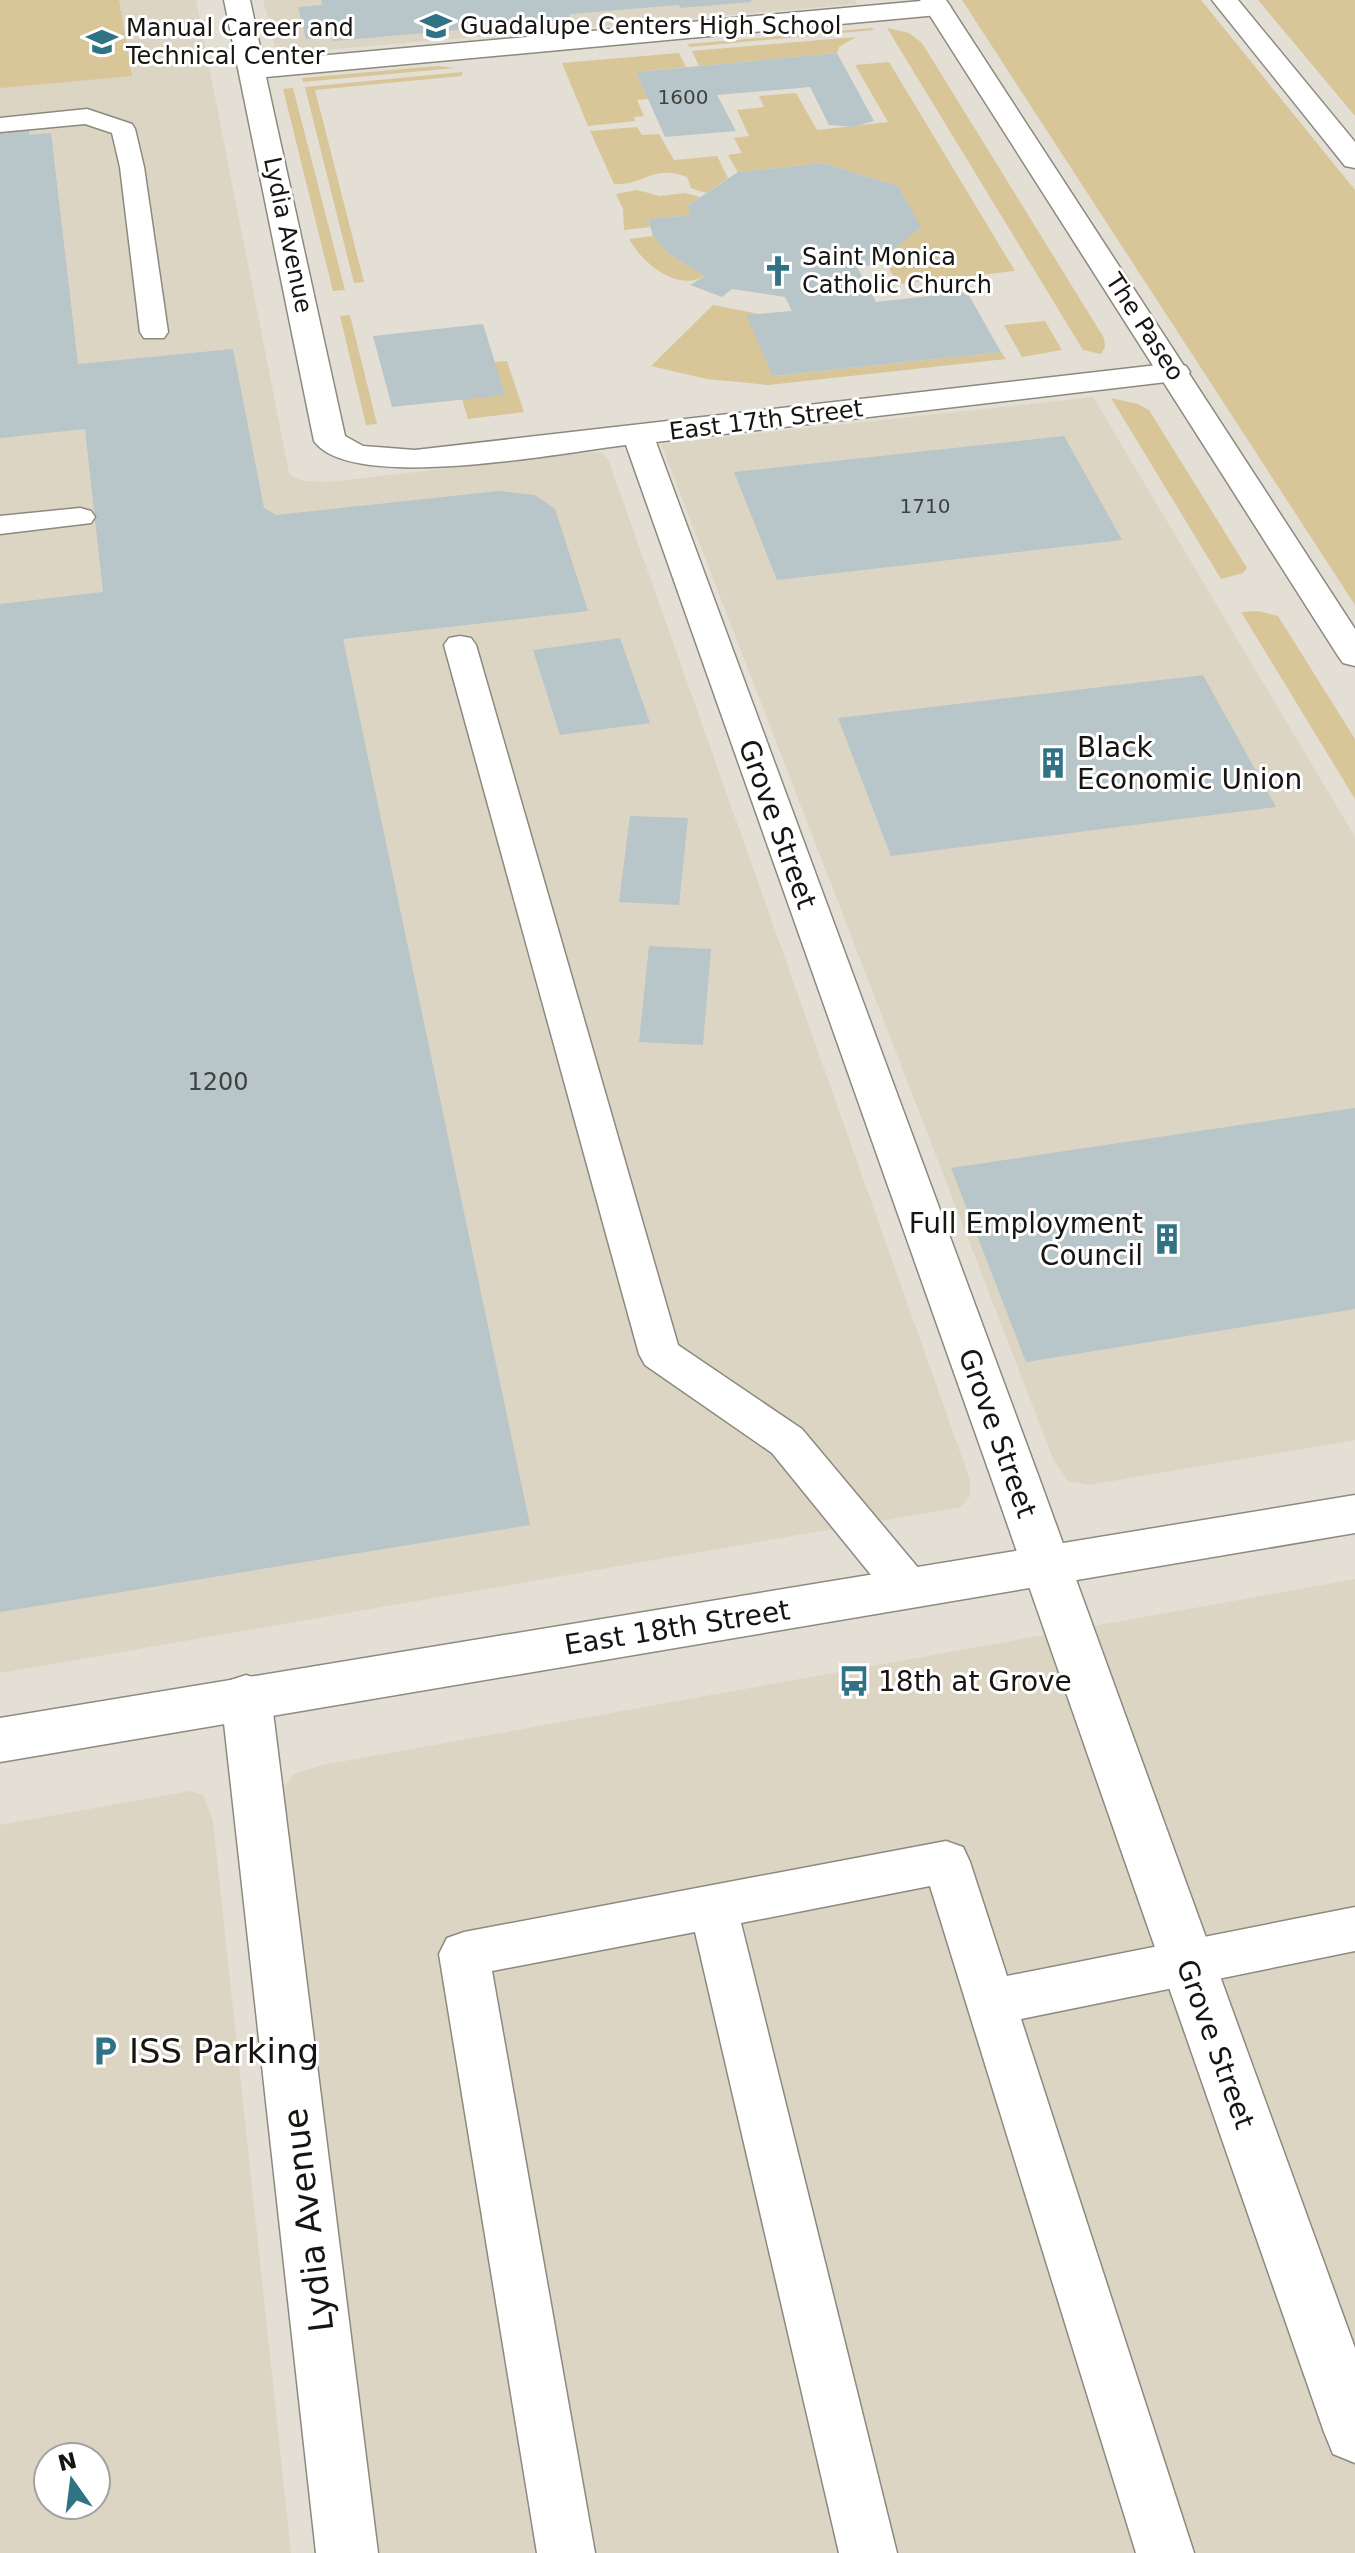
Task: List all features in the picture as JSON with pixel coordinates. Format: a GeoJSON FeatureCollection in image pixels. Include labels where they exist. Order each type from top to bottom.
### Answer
{"type":"FeatureCollection","features":[{"type":"Feature","properties":{"kind":"street","name":"Lydia Avenue"},"geometry":{"type":"LineString","coordinates":[[237,0],[330,441],[356,455]]}},
{"type":"Feature","properties":{"kind":"street"},"geometry":{"type":"LineString","coordinates":[[1225,0],[1355,160]]}},
{"type":"Feature","properties":{"kind":"street"},"geometry":{"type":"LineString","coordinates":[[254,70],[936,4]]}},
{"type":"Feature","properties":{"kind":"street","name":"The Paseo"},"geometry":{"type":"LineString","coordinates":[[936,4],[1355,656]]}},
{"type":"Feature","properties":{"kind":"street","name":"East 17th Street"},"geometry":{"type":"LineString","coordinates":[[356,455],[415,460],[1175,372]]}},
{"type":"Feature","properties":{"kind":"street","name":"Grove Street"},"geometry":{"type":"LineString","coordinates":[[638,435],[1355,2432]]}},
{"type":"Feature","properties":{"kind":"street","name":"East 18th Street"},"geometry":{"type":"LineString","coordinates":[[0,1740],[246,1696],[1045,1568],[1355,1514]]}},
{"type":"Feature","properties":{"kind":"street","name":"Lydia Avenue"},"geometry":{"type":"LineString","coordinates":[[246,1696],[347,2553]]}},
{"type":"Feature","properties":{"kind":"lane"},"geometry":{"type":"LineString","coordinates":[[0,125],[87,116],[123,129],[132,167],[154,332]]}},
{"type":"Feature","properties":{"kind":"lane"},"geometry":{"type":"LineString","coordinates":[[0,525],[80,517]]}},
{"type":"Feature","properties":{"kind":"lane"},"geometry":{"type":"LineString","coordinates":[[460,645],[660,1354],[787,1441],[909,1589]]}},
{"type":"Feature","properties":{"kind":"lane"},"geometry":{"type":"LineString","coordinates":[[566,2553],[464,1954],[946,1862],[1165,2553]]}},
{"type":"Feature","properties":{"kind":"lane"},"geometry":{"type":"LineString","coordinates":[[713,1906],[868,2553]]}},
{"type":"Feature","properties":{"kind":"lane"},"geometry":{"type":"LineString","coordinates":[[992,2002],[1355,1929]]}},
{"type":"Feature","properties":{"kind":"shaded area"},"geometry":{"type":"Polygon","coordinates":[[[0,0],[196,0],[289,473],[293,477],[304,481],[328,482],[592,452],[602,453],[608,459],[970,1480],[970,1496],[961,1507],[0,1673],[0,0]]]}},
{"type":"Feature","properties":{"kind":"shaded area"},"geometry":{"type":"Polygon","coordinates":[[[0,0],[119,0],[132,76],[0,88],[0,0]]]}},
{"type":"Feature","properties":{"kind":"shaded area","name":"Guadalupe Centers High School"},"geometry":{"type":"Polygon","coordinates":[[[263,0],[855,0],[857,4],[288,53],[275,48],[263,0]]]}},
{"type":"Feature","properties":{"kind":"shaded area"},"geometry":{"type":"Polygon","coordinates":[[[962,0],[1201,0],[1355,190],[1355,605],[962,0]]]}},
{"type":"Feature","properties":{"kind":"shaded area"},"geometry":{"type":"Polygon","coordinates":[[[1258,0],[1355,0],[1355,116],[1258,0]]]}},
{"type":"Feature","properties":{"kind":"shaded area"},"geometry":{"type":"Polygon","coordinates":[[[887,28],[909,33],[922,43],[1104,338],[1105,347],[1101,354],[1083,350],[887,28]]]}},
{"type":"Feature","properties":{"kind":"shaded area"},"geometry":{"type":"Polygon","coordinates":[[[874,30],[689,47],[688,44],[874,30]]]}},
{"type":"Feature","properties":{"kind":"shaded area"},"geometry":{"type":"Polygon","coordinates":[[[856,37],[839,47],[837,53],[699,66],[692,51],[856,37]]]}},
{"type":"Feature","properties":{"kind":"shaded area"},"geometry":{"type":"Polygon","coordinates":[[[679,53],[686,67],[636,72],[648,99],[637,100],[644,116],[634,117],[635,121],[588,126],[562,63],[679,53]]]}},
{"type":"Feature","properties":{"kind":"shaded area"},"geometry":{"type":"Polygon","coordinates":[[[889,62],[1015,271],[898,284],[883,258],[920,227],[898,186],[823,163],[738,172],[728,155],[742,153],[734,138],[749,136],[737,110],[764,107],[759,96],[796,93],[817,130],[888,122],[855,65],[889,62]]]}},
{"type":"Feature","properties":{"kind":"shaded area"},"geometry":{"type":"Polygon","coordinates":[[[437,66],[455,68],[303,82],[302,78],[437,66]]]}},
{"type":"Feature","properties":{"kind":"shaded area"},"geometry":{"type":"Polygon","coordinates":[[[463,72],[461,76],[315,90],[364,282],[354,283],[305,87],[463,72]]]}},
{"type":"Feature","properties":{"kind":"shaded area"},"geometry":{"type":"Polygon","coordinates":[[[293,88],[345,290],[333,291],[283,89],[293,88]]]}},
{"type":"Feature","properties":{"kind":"shaded area"},"geometry":{"type":"Polygon","coordinates":[[[637,127],[642,135],[659,134],[674,160],[717,156],[728,178],[706,193],[691,188],[687,177],[665,173],[614,184],[590,131],[637,127]]]}},
{"type":"Feature","properties":{"kind":"shaded area"},"geometry":{"type":"Polygon","coordinates":[[[637,190],[660,196],[685,193],[700,197],[687,206],[691,215],[648,219],[650,227],[624,230],[623,209],[616,194],[637,190]]]}},
{"type":"Feature","properties":{"kind":"shaded area"},"geometry":{"type":"Polygon","coordinates":[[[653,236],[669,254],[705,276],[694,280],[672,278],[652,266],[629,239],[653,236]]]}},
{"type":"Feature","properties":{"kind":"shaded area"},"geometry":{"type":"Polygon","coordinates":[[[713,305],[759,314],[747,316],[774,376],[1001,352],[1006,359],[768,385],[707,379],[651,366],[713,305]]]}},
{"type":"Feature","properties":{"kind":"shaded area"},"geometry":{"type":"Polygon","coordinates":[[[350,315],[377,424],[366,425],[340,316],[350,315]]]}},
{"type":"Feature","properties":{"kind":"shaded area"},"geometry":{"type":"Polygon","coordinates":[[[1045,321],[1062,350],[1022,357],[1004,325],[1045,321]]]}},
{"type":"Feature","properties":{"kind":"shaded area"},"geometry":{"type":"Polygon","coordinates":[[[507,361],[524,412],[468,419],[462,399],[494,362],[507,361]]]}},
{"type":"Feature","properties":{"kind":"shaded area"},"geometry":{"type":"Polygon","coordinates":[[[1093,397],[1355,837],[1355,1440],[1089,1485],[1068,1481],[1054,1461],[661,444],[1093,397]]]}},
{"type":"Feature","properties":{"kind":"shaded area"},"geometry":{"type":"Polygon","coordinates":[[[1111,398],[1138,404],[1149,410],[1247,568],[1243,573],[1221,579],[1111,398]]]}},
{"type":"Feature","properties":{"kind":"shaded area"},"geometry":{"type":"Polygon","coordinates":[[[1258,611],[1278,616],[1355,739],[1355,799],[1241,612],[1258,611]]]}},
{"type":"Feature","properties":{"kind":"shaded area"},"geometry":{"type":"Polygon","coordinates":[[[1355,1579],[1355,2553],[373,2553],[281,1791],[294,1774],[322,1765],[1355,1579]]]}},
{"type":"Feature","properties":{"kind":"shaded area"},"geometry":{"type":"Polygon","coordinates":[[[189,1791],[203,1795],[213,1821],[291,2553],[0,2553],[0,1825],[189,1791]]]}},
{"type":"Feature","properties":{"kind":"building","name":"Guadalupe Centers High School"},"geometry":{"type":"Polygon","coordinates":[[[321,0],[751,2],[569,14],[571,20],[333,41],[331,37],[306,39],[298,7],[323,5],[321,0]]]}},
{"type":"Feature","properties":{"kind":"building"},"geometry":{"type":"Polygon","coordinates":[[[837,53],[874,121],[853,127],[829,125],[810,87],[717,95],[736,131],[665,137],[636,72],[837,53]]]}},
{"type":"Feature","properties":{"kind":"building"},"geometry":{"type":"Polygon","coordinates":[[[29,127],[29,135],[51,133],[78,364],[233,349],[264,508],[276,515],[499,491],[535,495],[555,509],[588,611],[343,639],[530,1525],[0,1612],[0,604],[103,592],[85,429],[0,438],[0,129],[29,127]]]}},
{"type":"Feature","properties":{"kind":"building","name":"Saint Monica Catholic Church"},"geometry":{"type":"Polygon","coordinates":[[[823,163],[898,186],[921,227],[875,265],[857,267],[876,302],[967,292],[1001,352],[773,376],[746,315],[792,311],[785,297],[732,289],[722,297],[690,285],[705,276],[669,254],[653,236],[648,219],[691,215],[687,206],[738,172],[823,163]]]}},
{"type":"Feature","properties":{"kind":"building"},"geometry":{"type":"Polygon","coordinates":[[[483,324],[505,395],[392,407],[373,336],[483,324]]]}},
{"type":"Feature","properties":{"kind":"building"},"geometry":{"type":"Polygon","coordinates":[[[1064,436],[1122,540],[777,580],[734,472],[1064,436]]]}},
{"type":"Feature","properties":{"kind":"building"},"geometry":{"type":"Polygon","coordinates":[[[620,638],[650,723],[560,735],[533,650],[620,638]]]}},
{"type":"Feature","properties":{"kind":"building","name":"Black Economic Union"},"geometry":{"type":"Polygon","coordinates":[[[1203,675],[1276,807],[891,856],[838,718],[1203,675]]]}},
{"type":"Feature","properties":{"kind":"building"},"geometry":{"type":"Polygon","coordinates":[[[630,816],[688,818],[679,905],[619,902],[630,816]]]}},
{"type":"Feature","properties":{"kind":"building"},"geometry":{"type":"Polygon","coordinates":[[[649,946],[711,949],[703,1045],[639,1042],[649,946]]]}},
{"type":"Feature","properties":{"kind":"building","name":"Full Employment Council"},"geometry":{"type":"Polygon","coordinates":[[[1355,1108],[1355,1309],[1026,1362],[951,1168],[1355,1108]]]}},
{"type":"Feature","properties":{"kind":"place","name":"Guadalupe Centers High School"},"geometry":{"type":"Point","coordinates":[436,26]}},
{"type":"Feature","properties":{"kind":"place","name":"Manual Career and Technical Center"},"geometry":{"type":"Point","coordinates":[102,42]}},
{"type":"Feature","properties":{"kind":"place","name":"Saint Monica Catholic Church"},"geometry":{"type":"Point","coordinates":[778,271]}},
{"type":"Feature","properties":{"kind":"place","name":"Black Economic Union"},"geometry":{"type":"Point","coordinates":[1053,763]}},
{"type":"Feature","properties":{"kind":"place","name":"Full Employment Council"},"geometry":{"type":"Point","coordinates":[1167,1239]}},
{"type":"Feature","properties":{"kind":"place","name":"18th at Grove"},"geometry":{"type":"Point","coordinates":[854,1681]}},
{"type":"Feature","properties":{"kind":"place","name":"ISS Parking"},"geometry":{"type":"Point","coordinates":[105,2051]}}]}
